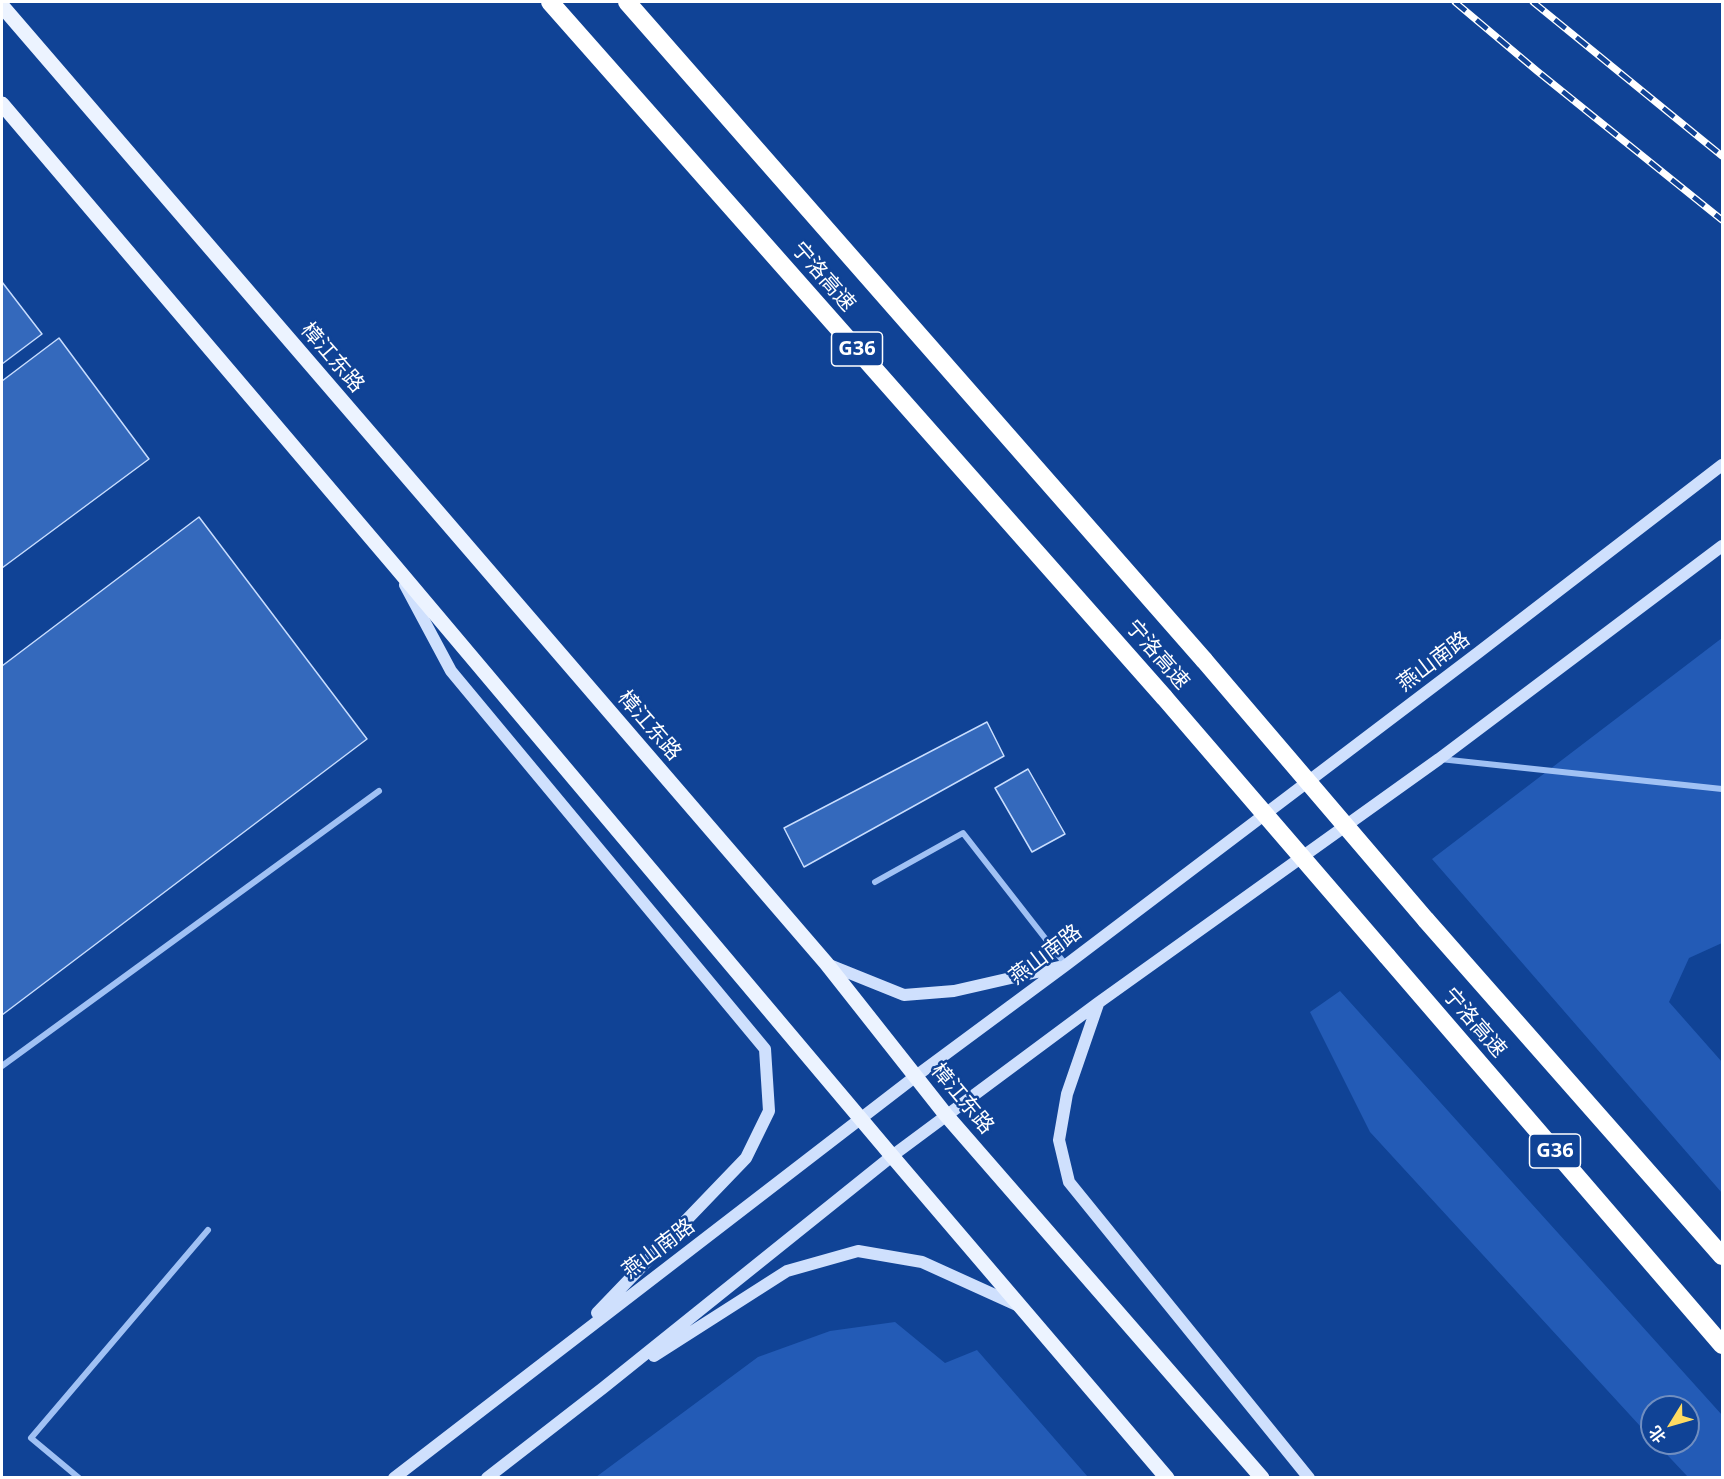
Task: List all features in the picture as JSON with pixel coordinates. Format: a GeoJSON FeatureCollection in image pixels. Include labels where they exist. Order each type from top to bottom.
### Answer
{"type":"FeatureCollection","features":[{"type":"Feature","properties":{"kind":"highway","name":"宁洛高速"},"geometry":{"type":"LineString","coordinates":[[550,2],[1164,697],[1722,1345]]}},
{"type":"Feature","properties":{"kind":"highway","name":"宁洛高速"},"geometry":{"type":"LineString","coordinates":[[627,2],[1204,660],[1426,920],[1722,1256]]}},
{"type":"Feature","properties":{"kind":"main road","name":"樟江东路"},"geometry":{"type":"LineString","coordinates":[[2,6],[826,963],[946,1115],[1262,1478]]}},
{"type":"Feature","properties":{"kind":"main road"},"geometry":{"type":"LineString","coordinates":[[2,104],[394,565],[891,1156],[1167,1478]]}},
{"type":"Feature","properties":{"kind":"main road","name":"燕山南路"},"geometry":{"type":"LineString","coordinates":[[394,1478],[915,1076],[1066,965],[1722,465]]}},
{"type":"Feature","properties":{"kind":"main road"},"geometry":{"type":"LineString","coordinates":[[487,1478],[603,1389],[891,1156],[1098,1003],[1439,759],[1722,546]]}},
{"type":"Feature","properties":{"kind":"main road"},"geometry":{"type":"LineString","coordinates":[[394,565],[451,671],[765,1049],[769,1112],[746,1158],[569,1342]]}},
{"type":"Feature","properties":{"kind":"main road"},"geometry":{"type":"LineString","coordinates":[[826,963],[904,995],[954,991],[1066,965]]}},
{"type":"Feature","properties":{"kind":"main road"},"geometry":{"type":"LineString","coordinates":[[1098,1003],[1067,1094],[1059,1140],[1069,1182],[1309,1478]]}},
{"type":"Feature","properties":{"kind":"main road"},"geometry":{"type":"LineString","coordinates":[[603,1389],[787,1271],[858,1251],[922,1262],[1020,1306]]}},
{"type":"Feature","properties":{"kind":"street"},"geometry":{"type":"LineString","coordinates":[[1439,759],[1722,789]]}},
{"type":"Feature","properties":{"kind":"street"},"geometry":{"type":"LineString","coordinates":[[2,1066],[379,791]]}},
{"type":"Feature","properties":{"kind":"street"},"geometry":{"type":"LineString","coordinates":[[875,882],[963,832],[1066,965]]}},
{"type":"Feature","properties":{"kind":"street"},"geometry":{"type":"LineString","coordinates":[[79,1478],[31,1438],[208,1230]]}},
{"type":"Feature","properties":{"kind":"shaded area"},"geometry":{"type":"Polygon","coordinates":[[[1722,638],[1722,943],[1689,958],[1669,1002],[1722,1062],[1722,1193],[1432,859],[1722,638]]]}},
{"type":"Feature","properties":{"kind":"shaded area"},"geometry":{"type":"Polygon","coordinates":[[[1340,991],[1722,1415],[1722,1477],[1688,1477],[1667,1455],[1700,1455],[1700,1395],[1640,1395],[1640,1426],[1370,1132],[1310,1012],[1340,991]]]}},
{"type":"Feature","properties":{"kind":"shaded area"},"geometry":{"type":"Polygon","coordinates":[[[895,1322],[945,1363],[977,1350],[1088,1477],[596,1477],[758,1357],[830,1331],[895,1322]]]}},
{"type":"Feature","properties":{"kind":"building"},"geometry":{"type":"Polygon","coordinates":[[[2,282],[42,334],[2,364],[2,282]]]}},
{"type":"Feature","properties":{"kind":"building"},"geometry":{"type":"Polygon","coordinates":[[[59,338],[149,459],[2,568],[2,381],[59,338]]]}},
{"type":"Feature","properties":{"kind":"building"},"geometry":{"type":"Polygon","coordinates":[[[199,517],[367,739],[2,1015],[2,666],[199,517]]]}},
{"type":"Feature","properties":{"kind":"building"},"geometry":{"type":"Polygon","coordinates":[[[987,722],[1004,756],[804,867],[784,828],[987,722]]]}},
{"type":"Feature","properties":{"kind":"building"},"geometry":{"type":"Polygon","coordinates":[[[1028,769],[1065,834],[1032,852],[995,788],[1028,769]]]}},
{"type":"Feature","properties":{"kind":"railway"},"geometry":{"type":"LineString","coordinates":[[1455,2],[1722,220]]}},
{"type":"Feature","properties":{"kind":"railway"},"geometry":{"type":"LineString","coordinates":[[1533,2],[1722,156]]}}]}
